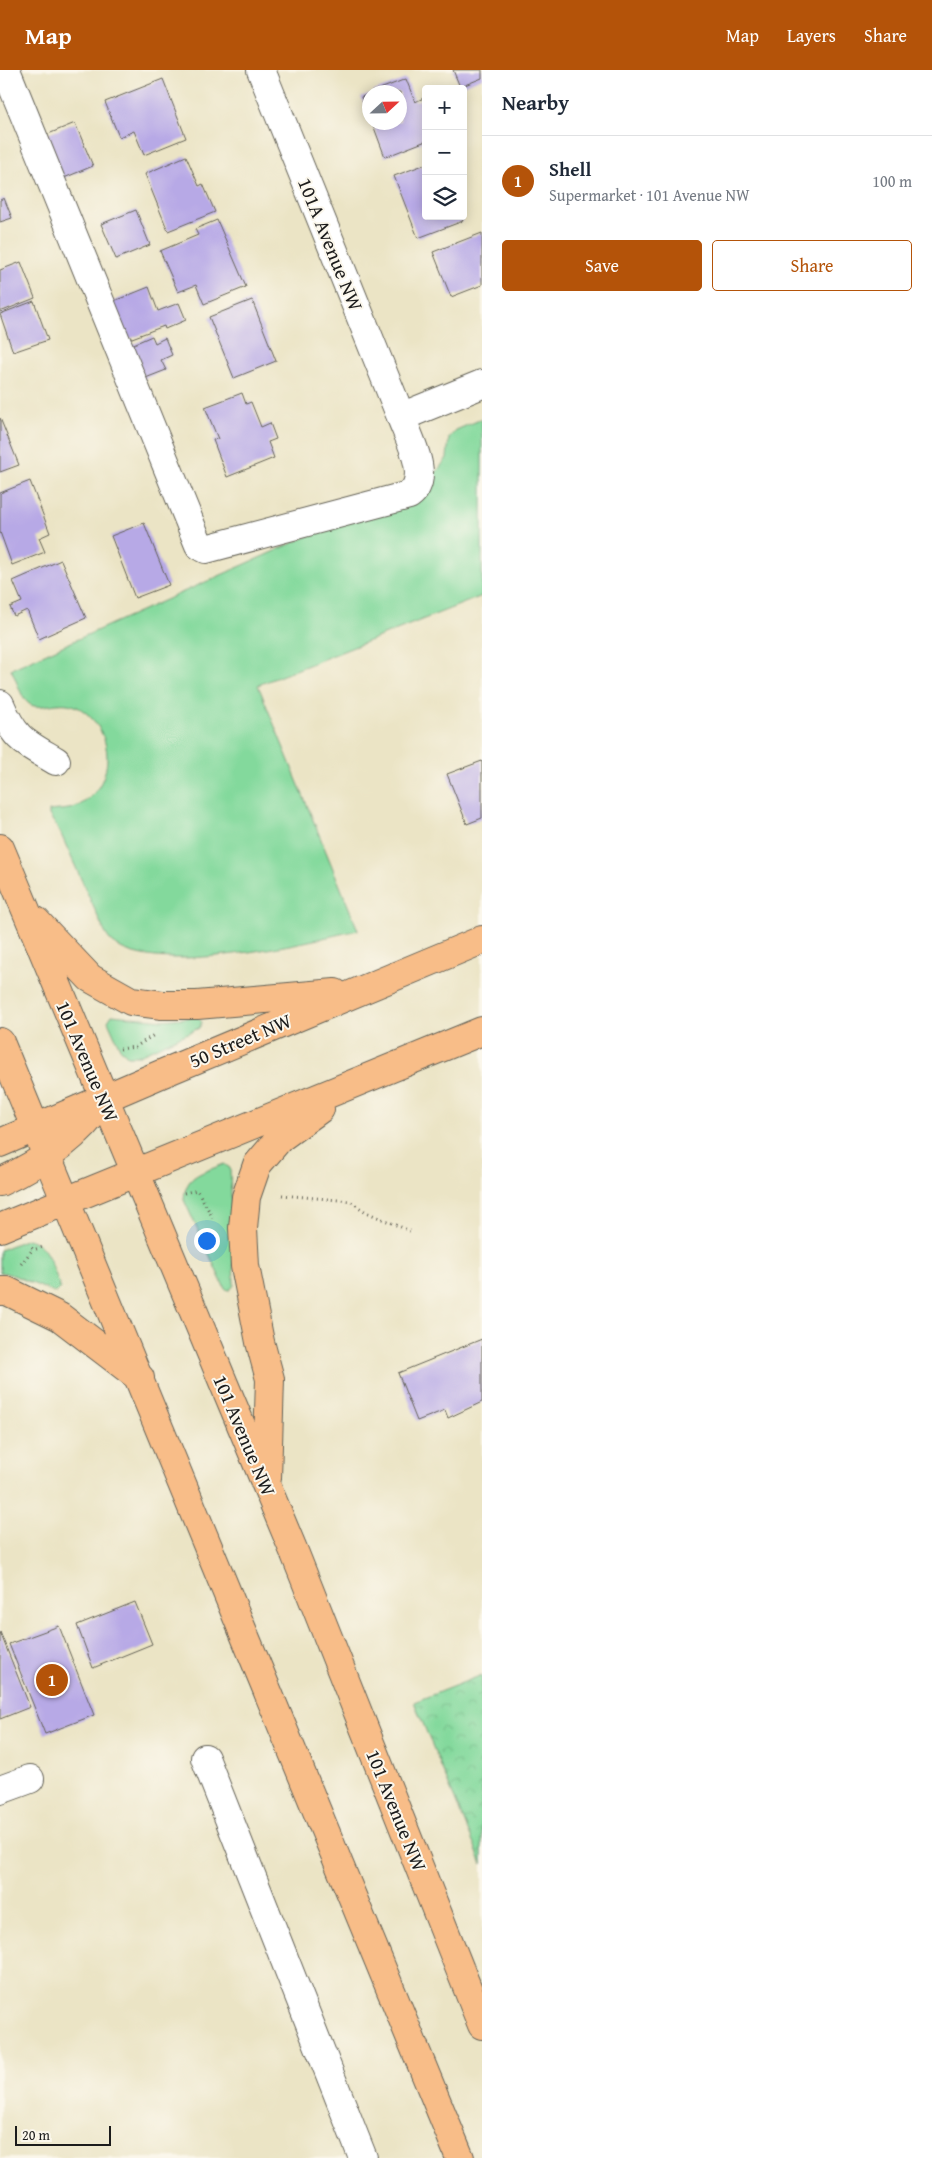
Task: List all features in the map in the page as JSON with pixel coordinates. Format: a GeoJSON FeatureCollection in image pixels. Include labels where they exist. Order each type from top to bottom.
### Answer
{"type":"FeatureCollection","features":[{"type":"Feature","properties":{"kind":"main road","name":"101 Avenue NW"},"geometry":{"type":"LineString","coordinates":[[0,848],[267,1486],[482,2024]]}},
{"type":"Feature","properties":{"kind":"main road"},"geometry":{"type":"LineString","coordinates":[[24,908],[90,978],[131,1001],[162,1005],[197,1005],[359,991]]}},
{"type":"Feature","properties":{"kind":"main road","name":"50 Street NW"},"geometry":{"type":"LineString","coordinates":[[0,1143],[482,940]]}},
{"type":"Feature","properties":{"kind":"main road"},"geometry":{"type":"LineString","coordinates":[[0,1228],[482,1032]]}},
{"type":"Feature","properties":{"kind":"main road"},"geometry":{"type":"LineString","coordinates":[[0,1042],[460,2158]]}},
{"type":"Feature","properties":{"kind":"main road"},"geometry":{"type":"LineString","coordinates":[[267,1486],[270,1379],[260,1342],[246,1266],[243,1228],[246,1197],[257,1165],[280,1138],[359,1082]]}},
{"type":"Feature","properties":{"kind":"main road"},"geometry":{"type":"LineString","coordinates":[[0,1182],[48,1155],[80,1130],[104,1098]]}},
{"type":"Feature","properties":{"kind":"main road"},"geometry":{"type":"LineString","coordinates":[[0,1290],[7,1291],[60,1317],[140,1378]]}},
{"type":"Feature","properties":{"kind":"street","name":"101A Avenue NW"},"geometry":{"type":"LineString","coordinates":[[6,70],[199,546],[206,549],[409,496],[416,490],[420,481],[419,470],[401,417],[261,70]]}},
{"type":"Feature","properties":{"kind":"street"},"geometry":{"type":"LineString","coordinates":[[401,417],[482,384]]}},
{"type":"Feature","properties":{"kind":"street"},"geometry":{"type":"LineString","coordinates":[[2,712],[16,736],[56,761]]}},
{"type":"Feature","properties":{"kind":"street"},"geometry":{"type":"LineString","coordinates":[[205,1758],[363,2158]]}},
{"type":"Feature","properties":{"kind":"street"},"geometry":{"type":"LineString","coordinates":[[0,1790],[30,1779]]}},
{"type":"Feature","properties":{"kind":"path"},"geometry":{"type":"LineString","coordinates":[[120,1049],[135,1047]]}},
{"type":"Feature","properties":{"kind":"path"},"geometry":{"type":"LineString","coordinates":[[193,1185],[215,1221]]}},
{"type":"Feature","properties":{"kind":"path"},"geometry":{"type":"LineString","coordinates":[[184,1193],[196,1190]]}},
{"type":"Feature","properties":{"kind":"path"},"geometry":{"type":"LineString","coordinates":[[282,1195],[350,1201],[366,1212],[410,1231]]}},
{"type":"Feature","properties":{"kind":"path"},"geometry":{"type":"LineString","coordinates":[[19,1267],[33,1250],[30,1244]]}},
{"type":"Feature","properties":{"kind":"green space"},"geometry":{"type":"Polygon","coordinates":[[[482,419],[482,596],[258,685],[358,930],[268,949],[195,958],[161,957],[132,953],[112,942],[102,926],[60,832],[49,815],[49,811],[76,807],[89,799],[98,788],[107,762],[106,748],[102,735],[95,723],[85,712],[76,707],[68,704],[33,706],[28,703],[20,692],[11,669],[429,482],[447,458],[449,438],[456,430],[482,419]]]}},
{"type":"Feature","properties":{"kind":"green space"},"geometry":{"type":"Polygon","coordinates":[[[112,1015],[162,1020],[197,1017],[202,1022],[199,1028],[137,1056],[127,1056],[120,1048],[108,1021],[112,1015]]]}},
{"type":"Feature","properties":{"kind":"green space"},"geometry":{"type":"Polygon","coordinates":[[[224,1164],[230,1168],[234,1285],[230,1290],[225,1289],[184,1200],[185,1191],[192,1180],[202,1172],[224,1164]]]}},
{"type":"Feature","properties":{"kind":"green space"},"geometry":{"type":"Polygon","coordinates":[[[27,1239],[40,1245],[45,1251],[59,1284],[60,1289],[57,1292],[0,1272],[0,1250],[27,1239]]]}},
{"type":"Feature","properties":{"kind":"green space"},"geometry":{"type":"Polygon","coordinates":[[[482,1675],[482,1864],[414,1702],[482,1675]]]}},
{"type":"Feature","properties":{"kind":"building"},"geometry":{"type":"Polygon","coordinates":[[[453,70],[482,70],[482,78],[465,85],[459,85],[453,70]]]}},
{"type":"Feature","properties":{"kind":"building"},"geometry":{"type":"Polygon","coordinates":[[[163,79],[186,138],[144,155],[134,131],[119,137],[105,102],[163,79]]]}},
{"type":"Feature","properties":{"kind":"building"},"geometry":{"type":"Polygon","coordinates":[[[406,79],[415,102],[422,99],[422,143],[385,157],[375,130],[407,130],[407,85],[390,85],[406,79]]]}},
{"type":"Feature","properties":{"kind":"building"},"geometry":{"type":"Polygon","coordinates":[[[75,123],[93,166],[59,180],[41,137],[75,123]]]}},
{"type":"Feature","properties":{"kind":"building"},"geometry":{"type":"Polygon","coordinates":[[[186,156],[199,186],[203,184],[215,212],[168,231],[145,174],[186,156]]]}},
{"type":"Feature","properties":{"kind":"building"},"geometry":{"type":"Polygon","coordinates":[[[422,166],[422,220],[463,221],[418,238],[394,176],[422,166]]]}},
{"type":"Feature","properties":{"kind":"building"},"geometry":{"type":"Polygon","coordinates":[[[4,198],[12,218],[0,222],[0,200],[4,198]]]}},
{"type":"Feature","properties":{"kind":"building"},"geometry":{"type":"Polygon","coordinates":[[[136,210],[150,245],[116,259],[101,224],[136,210]]]}},
{"type":"Feature","properties":{"kind":"building"},"geometry":{"type":"Polygon","coordinates":[[[217,220],[246,287],[204,304],[196,285],[178,292],[160,251],[198,235],[195,229],[217,220]]]}},
{"type":"Feature","properties":{"kind":"building"},"geometry":{"type":"Polygon","coordinates":[[[482,233],[482,285],[451,297],[433,252],[482,233]]]}},
{"type":"Feature","properties":{"kind":"building"},"geometry":{"type":"Polygon","coordinates":[[[21,262],[35,298],[0,312],[0,270],[21,262]]]}},
{"type":"Feature","properties":{"kind":"building"},"geometry":{"type":"Polygon","coordinates":[[[149,287],[158,311],[179,303],[186,320],[165,329],[164,326],[124,341],[109,303],[149,287]]]}},
{"type":"Feature","properties":{"kind":"building"},"geometry":{"type":"Polygon","coordinates":[[[252,300],[276,361],[234,378],[209,317],[252,300]]]}},
{"type":"Feature","properties":{"kind":"building"},"geometry":{"type":"Polygon","coordinates":[[[34,301],[48,340],[13,352],[0,314],[34,301]]]}},
{"type":"Feature","properties":{"kind":"building"},"geometry":{"type":"Polygon","coordinates":[[[152,336],[155,343],[165,338],[172,355],[161,360],[166,370],[143,379],[129,346],[152,336]]]}},
{"type":"Feature","properties":{"kind":"building"},"geometry":{"type":"Polygon","coordinates":[[[242,393],[246,404],[251,402],[261,427],[270,423],[276,439],[268,442],[274,458],[227,477],[213,440],[218,439],[205,407],[242,393]]]}},
{"type":"Feature","properties":{"kind":"building"},"geometry":{"type":"Polygon","coordinates":[[[0,418],[19,465],[0,472],[0,418]]]}},
{"type":"Feature","properties":{"kind":"building"},"geometry":{"type":"Polygon","coordinates":[[[30,481],[50,533],[39,538],[45,552],[12,565],[0,532],[0,493],[30,481]]]}},
{"type":"Feature","properties":{"kind":"building"},"geometry":{"type":"Polygon","coordinates":[[[144,523],[169,585],[135,598],[111,536],[144,523]]]}},
{"type":"Feature","properties":{"kind":"building"},"geometry":{"type":"Polygon","coordinates":[[[61,560],[86,618],[39,639],[27,610],[14,616],[10,607],[22,602],[13,581],[61,560]]]}},
{"type":"Feature","properties":{"kind":"building"},"geometry":{"type":"Polygon","coordinates":[[[482,761],[482,818],[467,824],[447,774],[482,761]]]}},
{"type":"Feature","properties":{"kind":"building"},"geometry":{"type":"Polygon","coordinates":[[[482,1339],[482,1402],[448,1418],[445,1410],[417,1421],[398,1373],[482,1339]]]}},
{"type":"Feature","properties":{"kind":"building"},"geometry":{"type":"Polygon","coordinates":[[[135,1602],[152,1644],[93,1668],[77,1625],[135,1602]]]}},
{"type":"Feature","properties":{"kind":"building"},"geometry":{"type":"Polygon","coordinates":[[[59,1626],[94,1715],[45,1734],[9,1644],[59,1626]]]}},
{"type":"Feature","properties":{"kind":"building"},"geometry":{"type":"Polygon","coordinates":[[[0,1632],[30,1707],[0,1719],[0,1632]]]}},
{"type":"Feature","properties":{"kind":"place","name":"Shell"},"geometry":{"type":"Point","coordinates":[52,1680]}}]}
